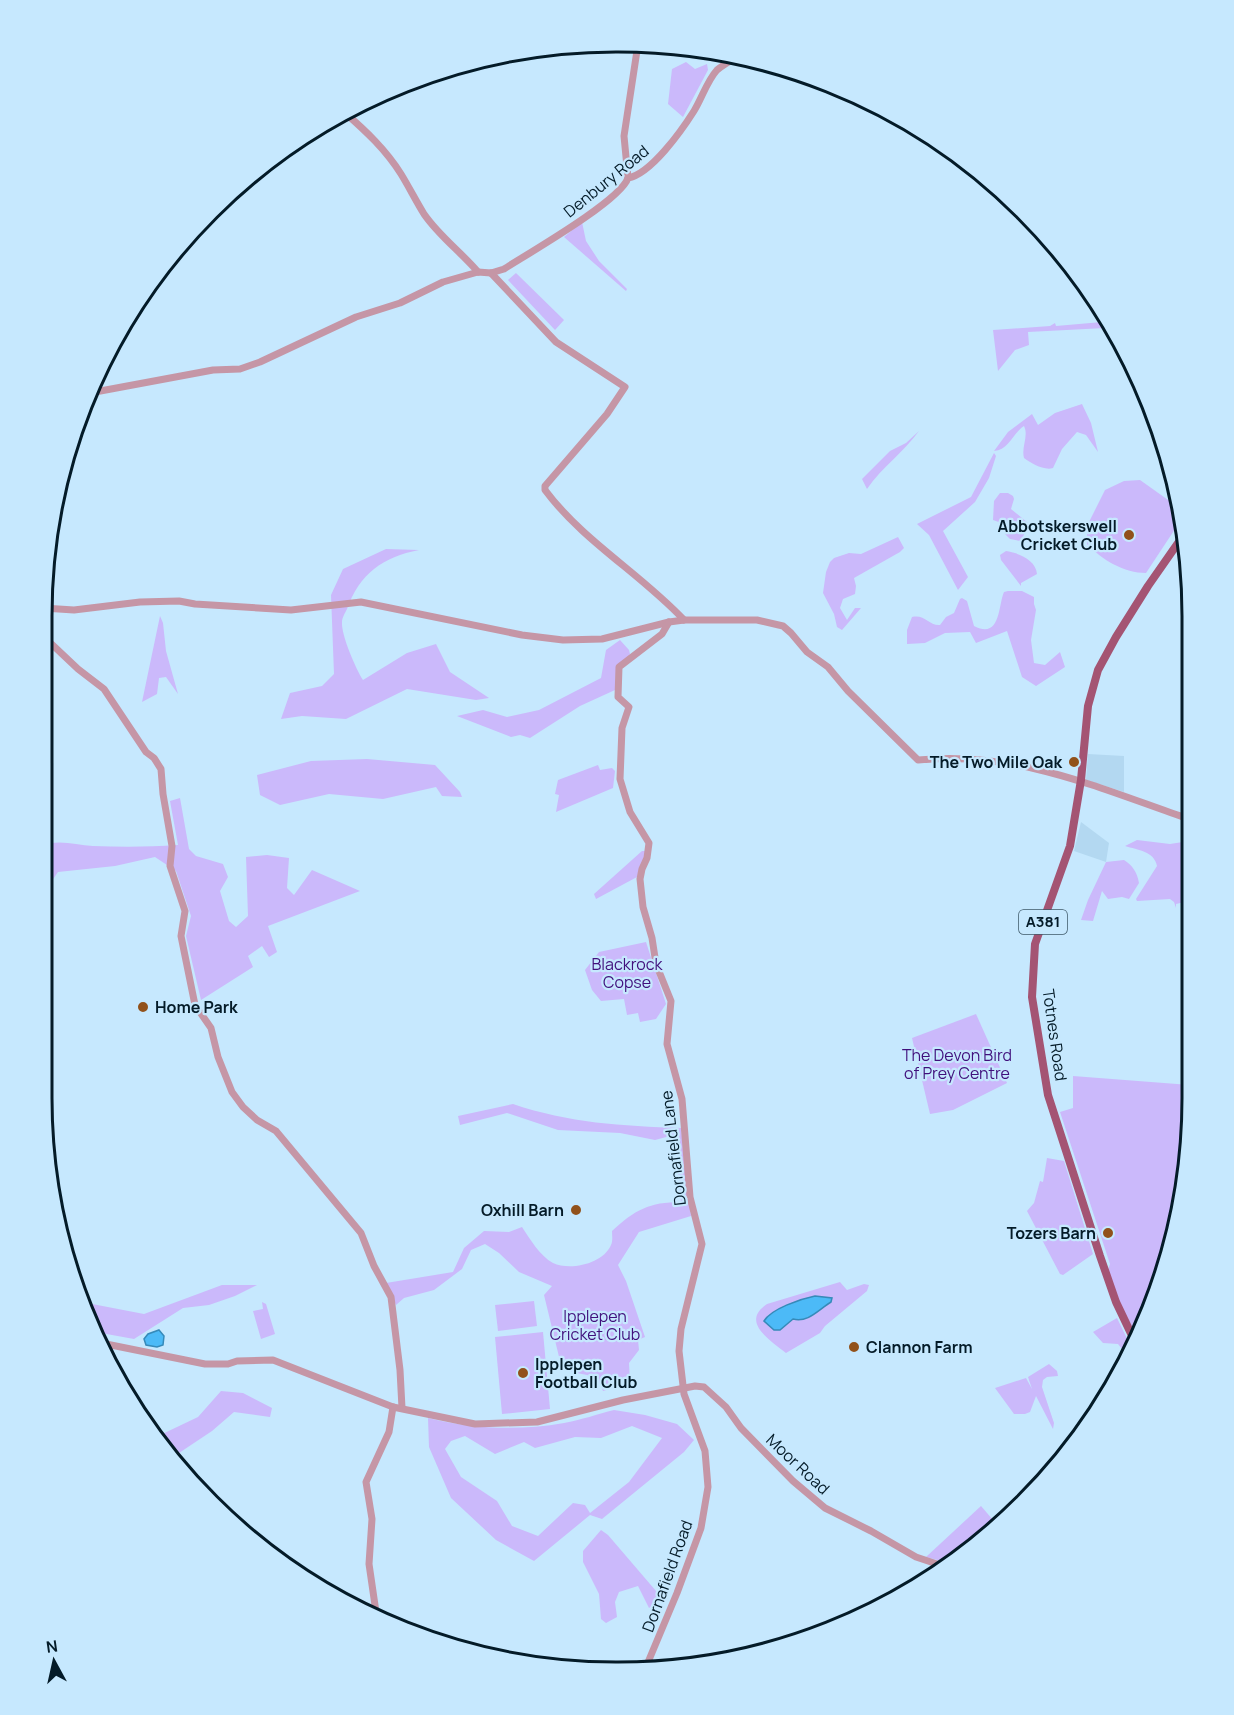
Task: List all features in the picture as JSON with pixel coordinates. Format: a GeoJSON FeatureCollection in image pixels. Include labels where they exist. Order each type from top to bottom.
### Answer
{"type":"FeatureCollection","features":[{"type":"Feature","properties":{"kind":"main road","name":"Totnes Road"},"geometry":{"type":"LineString","coordinates":[[1130,1332],[1116,1302],[1103,1265],[1048,1095],[1032,997],[1035,944],[1070,846],[1081,780],[1088,706],[1098,670],[1116,637],[1177,544]]}},
{"type":"Feature","properties":{"kind":"street"},"geometry":{"type":"LineString","coordinates":[[628,178],[624,136],[637,53]]}},
{"type":"Feature","properties":{"kind":"street","name":"Denbury Road"},"geometry":{"type":"LineString","coordinates":[[491,273],[504,269],[589,215],[625,185],[628,178],[645,170],[664,151],[693,112],[715,73],[728,63]]}},
{"type":"Feature","properties":{"kind":"street"},"geometry":{"type":"LineString","coordinates":[[352,119],[373,137],[400,172],[424,214],[438,232],[478,272]]}},
{"type":"Feature","properties":{"kind":"street"},"geometry":{"type":"LineString","coordinates":[[100,391],[213,370],[240,369],[357,317],[400,303],[443,282],[478,272],[491,273],[556,342],[625,387],[610,410],[545,486],[545,490],[562,513],[655,592],[684,620]]}},
{"type":"Feature","properties":{"kind":"street"},"geometry":{"type":"LineString","coordinates":[[52,609],[74,610],[141,602],[179,601],[291,609],[361,602],[533,637],[563,640],[602,639],[684,620],[749,619],[783,626],[792,633],[807,652],[828,667],[848,691],[918,760],[967,757],[1045,770],[1081,780],[1182,816]]}},
{"type":"Feature","properties":{"kind":"street","name":"Dornafield Lane"},"geometry":{"type":"LineString","coordinates":[[669,622],[665,631],[619,667],[617,690],[618,697],[629,707],[621,728],[620,779],[630,812],[649,843],[640,879],[656,964],[671,1001],[667,1044],[682,1099],[690,1197],[702,1244],[681,1329],[679,1351],[683,1388]]}},
{"type":"Feature","properties":{"kind":"street"},"geometry":{"type":"LineString","coordinates":[[52,644],[104,689],[146,752],[154,758],[161,769],[172,846],[170,866],[185,911],[182,936],[195,1005],[211,1028],[218,1057],[232,1092],[257,1120],[276,1131],[361,1233],[374,1266],[391,1297],[402,1408]]}},
{"type":"Feature","properties":{"kind":"street"},"geometry":{"type":"LineString","coordinates":[[109,1345],[205,1364],[273,1360],[393,1407],[475,1424],[537,1422],[623,1400],[683,1388]]}},
{"type":"Feature","properties":{"kind":"street","name":"Moor Road"},"geometry":{"type":"LineString","coordinates":[[683,1388],[704,1387],[726,1407],[741,1428],[793,1481],[825,1508],[916,1557],[936,1564]]}},
{"type":"Feature","properties":{"kind":"street","name":"Dornafield Road"},"geometry":{"type":"LineString","coordinates":[[648,1661],[697,1539],[708,1487],[703,1444],[683,1388]]}},
{"type":"Feature","properties":{"kind":"street"},"geometry":{"type":"LineString","coordinates":[[375,1608],[369,1564],[372,1519],[366,1482],[389,1432],[393,1407]]}},
{"type":"Feature","properties":{"kind":"shaded area"},"geometry":{"type":"Polygon","coordinates":[[[1088,754],[1124,756],[1124,792],[1086,780],[1088,754]]]}},
{"type":"Feature","properties":{"kind":"shaded area"},"geometry":{"type":"Polygon","coordinates":[[[1081,822],[1109,843],[1106,862],[1074,851],[1081,822]]]}},
{"type":"Feature","properties":{"kind":"green space"},"geometry":{"type":"Polygon","coordinates":[[[686,62],[695,69],[707,64],[708,70],[683,117],[668,104],[672,69],[686,62]]]}},
{"type":"Feature","properties":{"kind":"green space"},"geometry":{"type":"Polygon","coordinates":[[[582,222],[586,241],[599,261],[627,289],[626,291],[564,237],[582,222]]]}},
{"type":"Feature","properties":{"kind":"green space"},"geometry":{"type":"Polygon","coordinates":[[[516,273],[564,320],[555,330],[508,280],[516,273]]]}},
{"type":"Feature","properties":{"kind":"green space"},"geometry":{"type":"Polygon","coordinates":[[[1098,322],[1102,328],[1028,332],[1029,345],[1015,350],[998,371],[993,330],[1050,326],[1055,323],[1056,326],[1098,322]]]}},
{"type":"Feature","properties":{"kind":"green space"},"geometry":{"type":"Polygon","coordinates":[[[1082,404],[1091,423],[1098,452],[1086,435],[1077,432],[1062,449],[1053,468],[1042,467],[1024,458],[1026,434],[1024,426],[1003,448],[994,451],[1008,432],[1032,414],[1038,425],[1055,413],[1082,404]]]}},
{"type":"Feature","properties":{"kind":"green space"},"geometry":{"type":"Polygon","coordinates":[[[919,431],[867,489],[862,479],[890,451],[906,443],[919,431]]]}},
{"type":"Feature","properties":{"kind":"green space"},"geometry":{"type":"Polygon","coordinates":[[[994,453],[996,456],[989,478],[975,502],[943,531],[968,577],[958,590],[929,535],[917,524],[971,497],[994,453]]]}},
{"type":"Feature","properties":{"kind":"green space","name":"Abbotskerswell Cricket Club"},"geometry":{"type":"Polygon","coordinates":[[[1140,480],[1169,501],[1171,507],[1175,529],[1146,573],[1130,571],[1114,564],[1087,544],[1087,526],[1105,490],[1124,481],[1140,480]]]}},
{"type":"Feature","properties":{"kind":"green space"},"geometry":{"type":"Polygon","coordinates":[[[1000,493],[1013,496],[1011,509],[1028,523],[1027,530],[1020,541],[1010,539],[1005,534],[1004,524],[993,520],[994,501],[1000,493]]]}},
{"type":"Feature","properties":{"kind":"green space"},"geometry":{"type":"Polygon","coordinates":[[[898,537],[904,548],[900,552],[854,578],[855,594],[843,599],[840,608],[847,620],[855,608],[861,608],[842,630],[837,627],[834,614],[823,593],[830,562],[834,558],[849,553],[861,554],[898,537]]]}},
{"type":"Feature","properties":{"kind":"green space"},"geometry":{"type":"Polygon","coordinates":[[[386,549],[419,550],[394,557],[374,569],[358,586],[352,597],[342,622],[342,628],[363,680],[407,653],[436,644],[450,672],[489,698],[476,700],[407,689],[346,719],[302,716],[281,719],[290,693],[322,686],[334,674],[331,595],[343,569],[386,549]]]}},
{"type":"Feature","properties":{"kind":"green space"},"geometry":{"type":"Polygon","coordinates":[[[1006,551],[1021,555],[1030,561],[1037,574],[1021,583],[1021,586],[1001,560],[1000,555],[1006,551]]]}},
{"type":"Feature","properties":{"kind":"green space"},"geometry":{"type":"Polygon","coordinates":[[[1022,591],[1034,597],[1036,610],[1031,640],[1034,663],[1045,665],[1060,652],[1065,667],[1036,686],[1022,677],[1007,631],[976,643],[970,632],[945,633],[925,643],[907,644],[907,630],[912,617],[920,617],[940,625],[946,617],[954,613],[962,598],[967,601],[974,626],[989,628],[997,619],[1004,592],[1022,591]]]}},
{"type":"Feature","properties":{"kind":"green space"},"geometry":{"type":"Polygon","coordinates":[[[160,616],[166,651],[178,694],[166,677],[159,678],[157,694],[142,702],[160,616]]]}},
{"type":"Feature","properties":{"kind":"green space"},"geometry":{"type":"Polygon","coordinates":[[[620,640],[630,654],[616,673],[615,690],[580,706],[530,738],[520,735],[511,737],[457,716],[483,710],[507,717],[539,710],[601,678],[606,650],[620,640]]]}},
{"type":"Feature","properties":{"kind":"green space"},"geometry":{"type":"Polygon","coordinates":[[[367,759],[435,765],[462,797],[442,796],[436,787],[383,799],[329,794],[280,805],[260,795],[257,775],[311,761],[367,759]]]}},
{"type":"Feature","properties":{"kind":"green space"},"geometry":{"type":"Polygon","coordinates":[[[598,765],[600,770],[612,768],[615,771],[613,788],[556,812],[559,795],[555,794],[558,780],[598,765]]]}},
{"type":"Feature","properties":{"kind":"green space"},"geometry":{"type":"Polygon","coordinates":[[[180,798],[189,849],[196,856],[223,864],[228,877],[220,891],[229,921],[236,927],[248,916],[246,857],[267,855],[289,858],[287,888],[294,895],[312,870],[360,891],[268,926],[277,952],[269,957],[262,946],[248,956],[253,967],[201,1000],[186,936],[191,916],[176,871],[155,857],[115,866],[58,872],[52,881],[52,843],[114,847],[178,845],[170,801],[180,798]]]}},
{"type":"Feature","properties":{"kind":"green space"},"geometry":{"type":"Polygon","coordinates":[[[1137,840],[1170,844],[1182,842],[1182,903],[1176,904],[1176,908],[1170,899],[1137,901],[1136,899],[1157,866],[1149,854],[1125,846],[1137,840]]]}},
{"type":"Feature","properties":{"kind":"green space"},"geometry":{"type":"Polygon","coordinates":[[[642,851],[647,851],[637,877],[596,899],[594,894],[642,851]]]}},
{"type":"Feature","properties":{"kind":"green space"},"geometry":{"type":"Polygon","coordinates":[[[1124,860],[1134,870],[1139,883],[1129,899],[1122,897],[1108,899],[1102,891],[1093,921],[1081,920],[1106,862],[1124,860]]]}},
{"type":"Feature","properties":{"kind":"green space","name":"Blackrock Copse"},"geometry":{"type":"Polygon","coordinates":[[[646,942],[666,1004],[656,1019],[640,1022],[638,1013],[627,1015],[624,999],[601,1001],[592,990],[585,970],[599,952],[646,942]]]}},
{"type":"Feature","properties":{"kind":"green space","name":"The Devon Bird of Prey Centre"},"geometry":{"type":"Polygon","coordinates":[[[976,1014],[1007,1083],[953,1110],[930,1114],[912,1038],[976,1014]]]}},
{"type":"Feature","properties":{"kind":"green space"},"geometry":{"type":"Polygon","coordinates":[[[1073,1076],[1182,1084],[1177,1172],[1171,1208],[1152,1279],[1132,1328],[1108,1270],[1110,1264],[1060,1112],[1073,1108],[1073,1076]]]}},
{"type":"Feature","properties":{"kind":"green space","name":"Ipplepen Cricket Club"},"geometry":{"type":"Polygon","coordinates":[[[513,1104],[555,1115],[596,1122],[681,1128],[691,1216],[639,1232],[618,1265],[626,1281],[645,1337],[638,1340],[639,1350],[629,1363],[630,1383],[603,1391],[597,1377],[567,1371],[561,1365],[544,1295],[552,1286],[519,1272],[499,1253],[485,1244],[471,1250],[462,1269],[434,1290],[404,1298],[396,1305],[386,1283],[453,1272],[464,1248],[484,1231],[509,1232],[522,1227],[540,1252],[553,1263],[568,1266],[585,1264],[607,1252],[612,1243],[612,1231],[628,1218],[651,1206],[681,1202],[674,1135],[655,1140],[620,1133],[558,1130],[507,1113],[460,1125],[458,1116],[513,1104]]]}},
{"type":"Feature","properties":{"kind":"green space"},"geometry":{"type":"Polygon","coordinates":[[[1047,1158],[1064,1161],[1093,1254],[1063,1275],[1060,1274],[1027,1211],[1034,1203],[1040,1181],[1043,1182],[1047,1158]]]}},
{"type":"Feature","properties":{"kind":"green space"},"geometry":{"type":"Polygon","coordinates":[[[840,1282],[847,1290],[864,1284],[869,1285],[867,1291],[825,1326],[820,1333],[786,1353],[766,1337],[757,1324],[756,1317],[759,1311],[767,1304],[840,1282]],[[815,1296],[783,1306],[767,1323],[774,1330],[780,1330],[793,1319],[803,1319],[813,1315],[831,1302],[832,1298],[815,1296]]]}},
{"type":"Feature","properties":{"kind":"green space"},"geometry":{"type":"Polygon","coordinates":[[[222,1285],[257,1285],[209,1305],[183,1308],[134,1339],[104,1334],[91,1304],[144,1314],[222,1285]]]}},
{"type":"Feature","properties":{"kind":"green space"},"geometry":{"type":"Polygon","coordinates":[[[534,1301],[537,1326],[498,1331],[495,1305],[534,1301]]]}},
{"type":"Feature","properties":{"kind":"green space"},"geometry":{"type":"Polygon","coordinates":[[[262,1302],[266,1304],[275,1334],[261,1339],[253,1311],[263,1309],[262,1302]]]}},
{"type":"Feature","properties":{"kind":"green space"},"geometry":{"type":"Polygon","coordinates":[[[1117,1318],[1127,1339],[1122,1350],[1118,1344],[1103,1343],[1093,1332],[1117,1318]]]}},
{"type":"Feature","properties":{"kind":"green space","name":"Ipplepen Football Club"},"geometry":{"type":"Polygon","coordinates":[[[543,1332],[550,1409],[502,1414],[495,1337],[543,1332]]]}},
{"type":"Feature","properties":{"kind":"green space"},"geometry":{"type":"Polygon","coordinates":[[[1049,1364],[1057,1371],[1058,1376],[1047,1377],[1043,1380],[1042,1387],[1054,1423],[1053,1429],[1036,1396],[1030,1412],[1014,1414],[995,1388],[1026,1378],[1032,1389],[1028,1377],[1049,1364]]]}},
{"type":"Feature","properties":{"kind":"green space"},"geometry":{"type":"Polygon","coordinates":[[[221,1391],[243,1393],[272,1408],[270,1417],[234,1412],[212,1431],[179,1453],[163,1434],[198,1417],[221,1391]]]}},
{"type":"Feature","properties":{"kind":"green space"},"geometry":{"type":"Polygon","coordinates":[[[614,1410],[645,1415],[677,1424],[694,1440],[684,1452],[602,1519],[590,1515],[534,1561],[496,1540],[451,1498],[429,1447],[428,1418],[461,1425],[513,1428],[564,1423],[614,1410]],[[632,1426],[601,1438],[575,1437],[535,1448],[524,1442],[495,1454],[465,1436],[451,1441],[445,1449],[461,1477],[497,1501],[512,1526],[538,1536],[573,1503],[585,1505],[590,1513],[629,1482],[662,1438],[632,1426]]]}},
{"type":"Feature","properties":{"kind":"green space"},"geometry":{"type":"Polygon","coordinates":[[[981,1506],[992,1519],[940,1561],[926,1557],[981,1506]]]}},
{"type":"Feature","properties":{"kind":"green space"},"geometry":{"type":"Polygon","coordinates":[[[601,1530],[608,1535],[662,1598],[649,1608],[638,1586],[619,1592],[615,1602],[617,1617],[606,1623],[601,1619],[599,1594],[583,1562],[583,1551],[601,1530]]]}},
{"type":"Feature","properties":{"kind":"water"},"geometry":{"type":"Polygon","coordinates":[[[815,1296],[832,1298],[831,1302],[813,1315],[798,1320],[793,1319],[780,1330],[774,1330],[764,1321],[779,1309],[815,1296]]]}},
{"type":"Feature","properties":{"kind":"water"},"geometry":{"type":"Polygon","coordinates":[[[159,1330],[164,1336],[163,1345],[157,1347],[146,1345],[144,1339],[148,1334],[159,1330]]]}},
{"type":"Feature","properties":{"kind":"place","name":"Abbotskerswell Cricket Club"},"geometry":{"type":"Point","coordinates":[1129,535]}},
{"type":"Feature","properties":{"kind":"place","name":"The Two Mile Oak"},"geometry":{"type":"Point","coordinates":[1074,762]}},
{"type":"Feature","properties":{"kind":"place","name":"Home Park"},"geometry":{"type":"Point","coordinates":[143,1007]}},
{"type":"Feature","properties":{"kind":"place","name":"Oxhill Barn"},"geometry":{"type":"Point","coordinates":[576,1210]}},
{"type":"Feature","properties":{"kind":"place","name":"Tozers Barn"},"geometry":{"type":"Point","coordinates":[1108,1233]}},
{"type":"Feature","properties":{"kind":"place","name":"Clannon Farm"},"geometry":{"type":"Point","coordinates":[854,1347]}},
{"type":"Feature","properties":{"kind":"place","name":"Ipplepen Football Club"},"geometry":{"type":"Point","coordinates":[523,1373]}}]}
